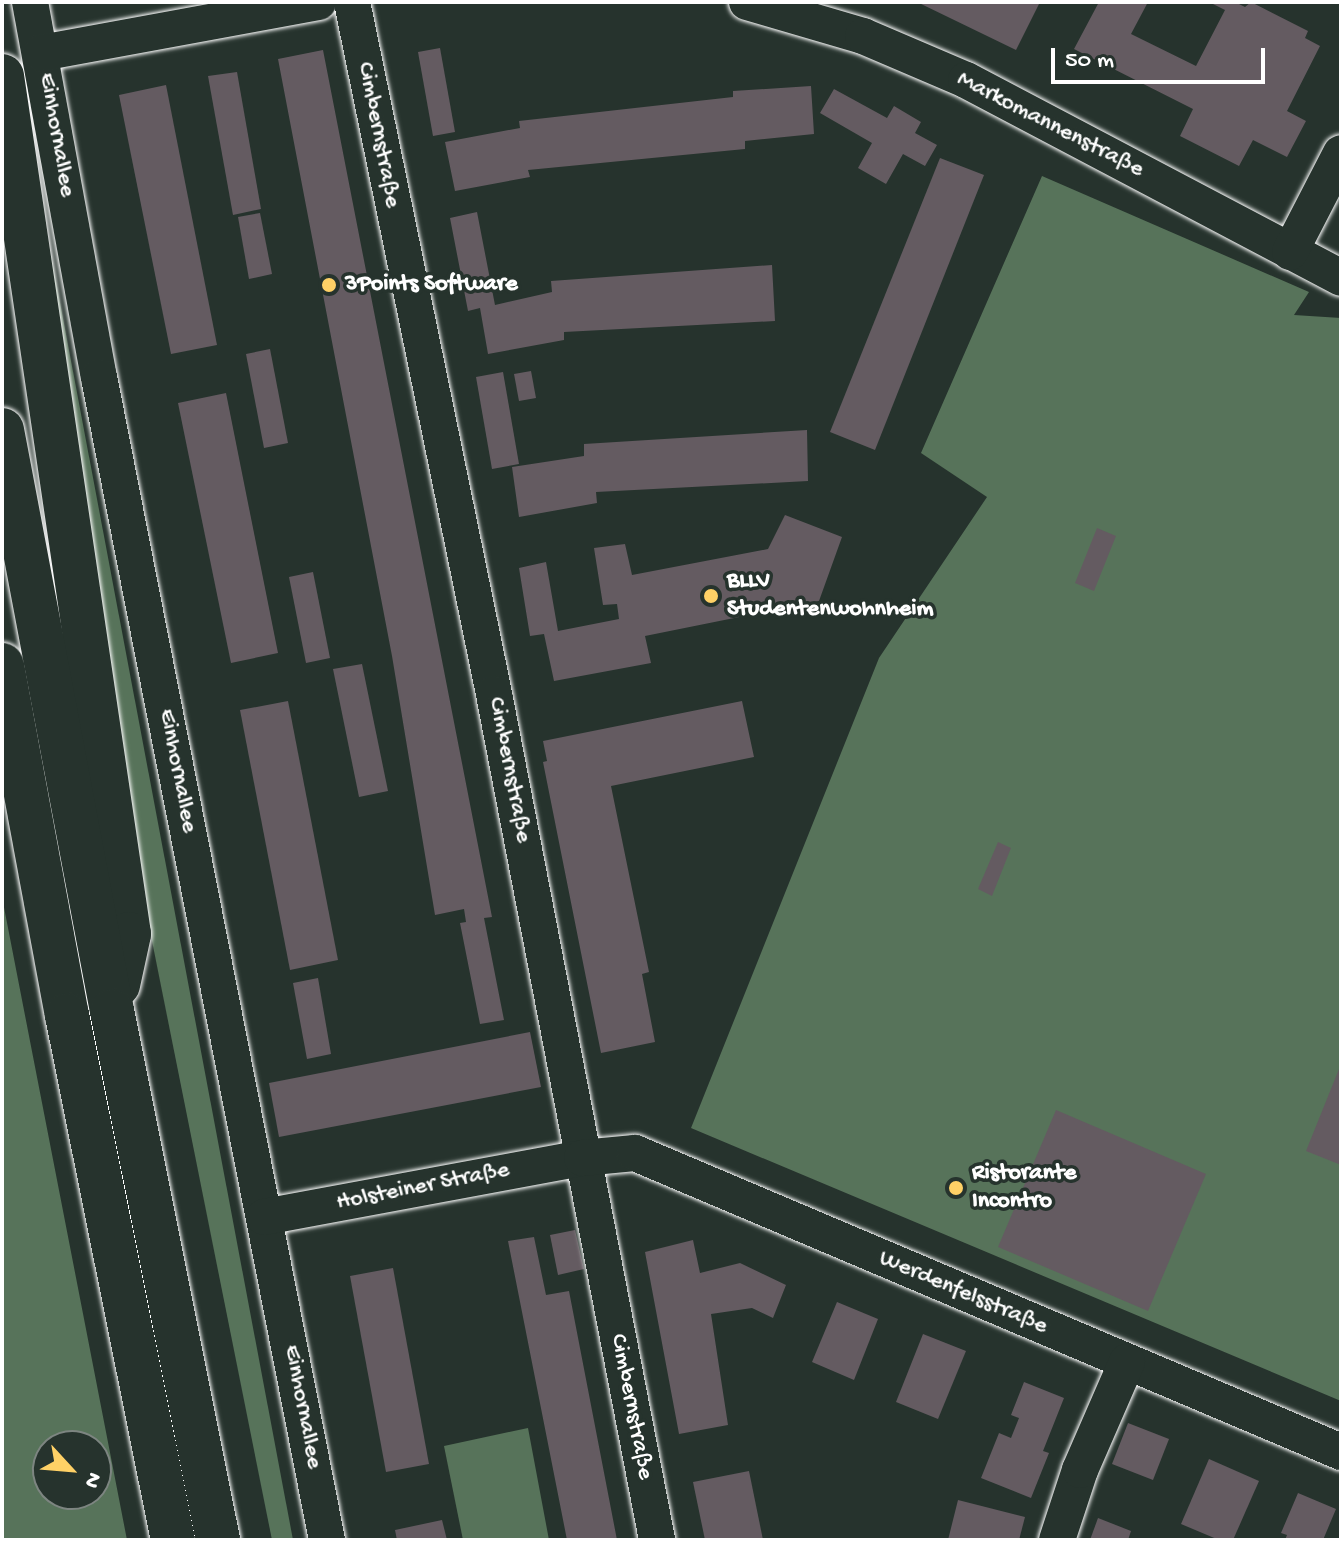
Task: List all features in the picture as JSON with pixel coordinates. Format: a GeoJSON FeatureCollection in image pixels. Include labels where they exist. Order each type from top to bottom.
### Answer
{"type":"FeatureCollection","features":[{"type":"Feature","properties":{"kind":"highway"},"geometry":{"type":"LineString","coordinates":[[2,76],[129,934],[112,1011]]}},
{"type":"Feature","properties":{"kind":"highway"},"geometry":{"type":"LineString","coordinates":[[2,430],[112,1011],[218,1540]]}},
{"type":"Feature","properties":{"kind":"highway"},"geometry":{"type":"LineString","coordinates":[[2,665],[67,1015],[173,1540]]}},
{"type":"Feature","properties":{"kind":"street","name":"Einhornallee"},"geometry":{"type":"LineString","coordinates":[[30,2],[99,377],[327,1540]]}},
{"type":"Feature","properties":{"kind":"street"},"geometry":{"type":"LineString","coordinates":[[41,53],[318,2]]}},
{"type":"Feature","properties":{"kind":"street","name":"Cimbernstraße"},"geometry":{"type":"LineString","coordinates":[[352,2],[494,694],[657,1540]]}},
{"type":"Feature","properties":{"kind":"street","name":"Markomannenstraße"},"geometry":{"type":"LineString","coordinates":[[747,2],[863,36],[966,80],[1341,278]]}},
{"type":"Feature","properties":{"kind":"street"},"geometry":{"type":"LineString","coordinates":[[1290,252],[1341,153]]}},
{"type":"Feature","properties":{"kind":"street","name":"Werdenfelsstraße"},"geometry":{"type":"LineString","coordinates":[[582,1158],[635,1153],[1341,1452]]}},
{"type":"Feature","properties":{"kind":"street","name":"Holsteiner Straße"},"geometry":{"type":"LineString","coordinates":[[264,1217],[582,1158]]}},
{"type":"Feature","properties":{"kind":"street"},"geometry":{"type":"LineString","coordinates":[[1057,1540],[1080,1470],[1127,1362]]}},
{"type":"Feature","properties":{"kind":"green space"},"geometry":{"type":"Polygon","coordinates":[[[33,159],[293,1540],[272,1540],[134,851],[33,159]]]}},
{"type":"Feature","properties":{"kind":"green space"},"geometry":{"type":"Polygon","coordinates":[[[1042,176],[1309,292],[1294,315],[1341,318],[1341,1401],[691,1128],[879,658],[987,497],[921,453],[1042,176]]]}},
{"type":"Feature","properties":{"kind":"green space"},"geometry":{"type":"Polygon","coordinates":[[[2,897],[106,1430],[32,1430],[32,1510],[112,1510],[112,1463],[127,1540],[2,1540],[2,897]]]}},
{"type":"Feature","properties":{"kind":"green space"},"geometry":{"type":"Polygon","coordinates":[[[528,1428],[549,1540],[463,1540],[444,1446],[528,1428]]]}},
{"type":"Feature","properties":{"kind":"building"},"geometry":{"type":"Polygon","coordinates":[[[917,2],[1040,2],[1016,50],[917,2]]]}},
{"type":"Feature","properties":{"kind":"building"},"geometry":{"type":"Polygon","coordinates":[[[1099,2],[1148,2],[1131,34],[1196,66],[1225,10],[1209,2],[1235,2],[1245,7],[1251,2],[1308,31],[1305,38],[1320,46],[1287,111],[1306,121],[1287,157],[1253,140],[1239,166],[1180,136],[1193,109],[1074,49],[1099,2]]]}},
{"type":"Feature","properties":{"kind":"building"},"geometry":{"type":"Polygon","coordinates":[[[440,48],[455,132],[433,136],[418,52],[440,48]]]}},
{"type":"Feature","properties":{"kind":"building"},"geometry":{"type":"Polygon","coordinates":[[[323,50],[492,917],[484,918],[504,1020],[480,1024],[460,923],[466,922],[464,909],[435,915],[392,656],[278,59],[323,50]]]}},
{"type":"Feature","properties":{"kind":"building"},"geometry":{"type":"Polygon","coordinates":[[[237,72],[261,209],[233,215],[208,76],[237,72]]]}},
{"type":"Feature","properties":{"kind":"building"},"geometry":{"type":"Polygon","coordinates":[[[166,85],[217,345],[171,354],[119,95],[166,85]]]}},
{"type":"Feature","properties":{"kind":"building"},"geometry":{"type":"Polygon","coordinates":[[[811,86],[814,134],[745,141],[745,149],[528,170],[530,177],[455,191],[445,142],[520,128],[519,121],[733,97],[733,91],[811,86]]]}},
{"type":"Feature","properties":{"kind":"building"},"geometry":{"type":"Polygon","coordinates":[[[834,89],[887,118],[894,106],[921,122],[915,133],[937,145],[925,166],[903,154],[886,184],[858,168],[872,143],[820,113],[834,89]]]}},
{"type":"Feature","properties":{"kind":"building"},"geometry":{"type":"Polygon","coordinates":[[[940,158],[984,175],[875,450],[830,432],[940,158]]]}},
{"type":"Feature","properties":{"kind":"building"},"geometry":{"type":"Polygon","coordinates":[[[477,212],[495,305],[552,292],[551,281],[772,265],[775,321],[564,332],[564,340],[488,354],[480,308],[468,311],[450,218],[477,212]]]}},
{"type":"Feature","properties":{"kind":"building"},"geometry":{"type":"Polygon","coordinates":[[[260,213],[272,274],[249,279],[238,217],[260,213]]]}},
{"type":"Feature","properties":{"kind":"building"},"geometry":{"type":"Polygon","coordinates":[[[270,349],[288,443],[264,448],[246,354],[270,349]]]}},
{"type":"Feature","properties":{"kind":"building"},"geometry":{"type":"Polygon","coordinates":[[[531,371],[536,398],[519,401],[514,374],[531,371]]]}},
{"type":"Feature","properties":{"kind":"building"},"geometry":{"type":"Polygon","coordinates":[[[503,372],[519,464],[492,469],[476,377],[503,372]]]}},
{"type":"Feature","properties":{"kind":"building"},"geometry":{"type":"Polygon","coordinates":[[[226,393],[278,653],[231,663],[178,403],[226,393]]]}},
{"type":"Feature","properties":{"kind":"building"},"geometry":{"type":"Polygon","coordinates":[[[807,430],[808,481],[596,492],[597,503],[519,517],[512,467],[584,456],[584,444],[807,430]]]}},
{"type":"Feature","properties":{"kind":"building","name":"BLLV Studentenwohnheim"},"geometry":{"type":"Polygon","coordinates":[[[785,515],[842,537],[819,601],[645,636],[651,663],[554,681],[544,634],[530,636],[519,568],[546,562],[558,631],[619,619],[617,604],[603,605],[594,548],[625,544],[632,575],[768,549],[785,515]]]}},
{"type":"Feature","properties":{"kind":"building"},"geometry":{"type":"Polygon","coordinates":[[[1097,528],[1116,536],[1094,591],[1075,583],[1097,528]]]}},
{"type":"Feature","properties":{"kind":"building"},"geometry":{"type":"Polygon","coordinates":[[[313,572],[330,658],[306,663],[289,577],[313,572]]]}},
{"type":"Feature","properties":{"kind":"building"},"geometry":{"type":"Polygon","coordinates":[[[362,664],[388,791],[359,797],[333,669],[362,664]]]}},
{"type":"Feature","properties":{"kind":"building"},"geometry":{"type":"Polygon","coordinates":[[[288,701],[338,960],[290,970],[240,710],[288,701]]]}},
{"type":"Feature","properties":{"kind":"building"},"geometry":{"type":"Polygon","coordinates":[[[742,701],[754,757],[611,786],[649,972],[642,974],[655,1042],[601,1053],[543,762],[547,761],[543,741],[742,701]]]}},
{"type":"Feature","properties":{"kind":"building"},"geometry":{"type":"Polygon","coordinates":[[[998,842],[1011,848],[992,896],[978,889],[998,842]]]}},
{"type":"Feature","properties":{"kind":"building"},"geometry":{"type":"Polygon","coordinates":[[[318,978],[331,1054],[307,1059],[293,983],[318,978]]]}},
{"type":"Feature","properties":{"kind":"building"},"geometry":{"type":"Polygon","coordinates":[[[530,1032],[541,1087],[279,1137],[269,1083],[530,1032]]]}},
{"type":"Feature","properties":{"kind":"building"},"geometry":{"type":"Polygon","coordinates":[[[1341,1064],[1341,1165],[1306,1151],[1341,1064]]]}},
{"type":"Feature","properties":{"kind":"building"},"geometry":{"type":"Polygon","coordinates":[[[1056,1110],[1206,1174],[1148,1311],[998,1247],[1056,1110]]]}},
{"type":"Feature","properties":{"kind":"building"},"geometry":{"type":"Polygon","coordinates":[[[575,1230],[584,1269],[558,1275],[550,1235],[575,1230]]]}},
{"type":"Feature","properties":{"kind":"building"},"geometry":{"type":"Polygon","coordinates":[[[534,1237],[546,1295],[569,1291],[617,1540],[567,1540],[508,1241],[534,1237]]]}},
{"type":"Feature","properties":{"kind":"building"},"geometry":{"type":"Polygon","coordinates":[[[693,1240],[700,1273],[740,1263],[786,1285],[773,1318],[752,1308],[711,1314],[728,1425],[679,1434],[645,1252],[693,1240]]]}},
{"type":"Feature","properties":{"kind":"building"},"geometry":{"type":"Polygon","coordinates":[[[393,1268],[429,1464],[386,1472],[350,1276],[393,1268]]]}},
{"type":"Feature","properties":{"kind":"building"},"geometry":{"type":"Polygon","coordinates":[[[837,1302],[878,1319],[854,1380],[812,1362],[837,1302]]]}},
{"type":"Feature","properties":{"kind":"building"},"geometry":{"type":"Polygon","coordinates":[[[923,1334],[966,1351],[938,1419],[896,1402],[923,1334]]]}},
{"type":"Feature","properties":{"kind":"building"},"geometry":{"type":"Polygon","coordinates":[[[1024,1382],[1064,1398],[1043,1451],[1049,1453],[1031,1498],[981,1478],[999,1433],[1011,1438],[1019,1418],[1011,1415],[1024,1382]]]}},
{"type":"Feature","properties":{"kind":"building"},"geometry":{"type":"Polygon","coordinates":[[[1128,1423],[1169,1439],[1153,1480],[1112,1464],[1128,1423]]]}},
{"type":"Feature","properties":{"kind":"building"},"geometry":{"type":"Polygon","coordinates":[[[1209,1459],[1259,1481],[1233,1540],[1219,1540],[1181,1524],[1209,1459]]]}},
{"type":"Feature","properties":{"kind":"building"},"geometry":{"type":"Polygon","coordinates":[[[749,1471],[763,1540],[705,1540],[693,1482],[749,1471]]]}},
{"type":"Feature","properties":{"kind":"building"},"geometry":{"type":"Polygon","coordinates":[[[1298,1493],[1336,1509],[1323,1540],[1285,1540],[1287,1535],[1281,1533],[1298,1493]]]}},
{"type":"Feature","properties":{"kind":"building"},"geometry":{"type":"Polygon","coordinates":[[[958,1500],[1025,1517],[1019,1540],[948,1540],[958,1500]]]}},
{"type":"Feature","properties":{"kind":"building"},"geometry":{"type":"Polygon","coordinates":[[[1098,1518],[1131,1531],[1128,1540],[1090,1540],[1098,1518]]]}},
{"type":"Feature","properties":{"kind":"building"},"geometry":{"type":"Polygon","coordinates":[[[442,1520],[447,1540],[397,1540],[395,1530],[442,1520]]]}},
{"type":"Feature","properties":{"kind":"place","name":"3Points Software"},"geometry":{"type":"Point","coordinates":[329,285]}},
{"type":"Feature","properties":{"kind":"place","name":"BLLV Studentenwohnheim"},"geometry":{"type":"Point","coordinates":[711,596]}},
{"type":"Feature","properties":{"kind":"place","name":"Ristorante Incontro"},"geometry":{"type":"Point","coordinates":[956,1188]}}]}
